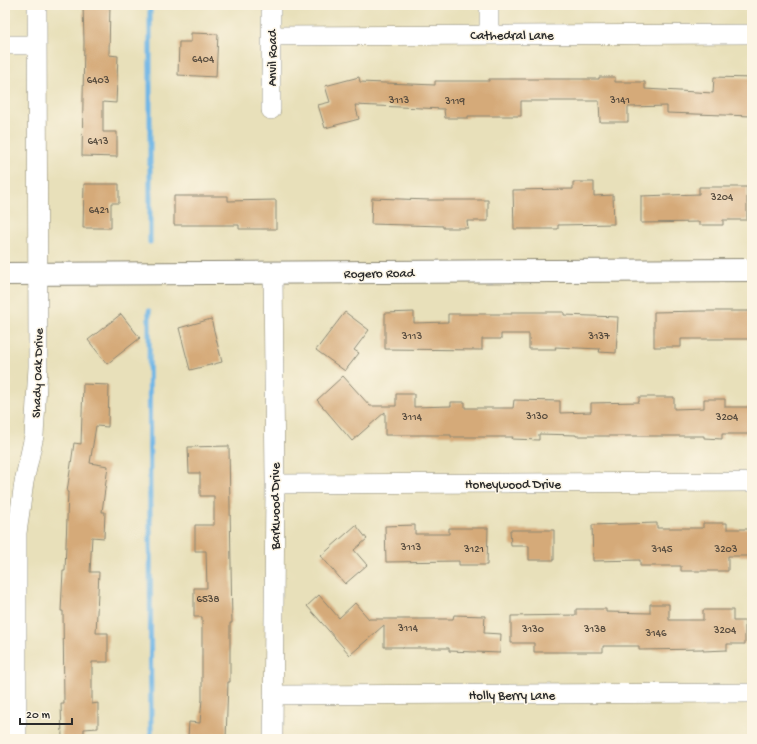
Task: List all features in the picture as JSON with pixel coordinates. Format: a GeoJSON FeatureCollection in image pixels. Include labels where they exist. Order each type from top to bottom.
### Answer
{"type":"FeatureCollection","features":[{"type":"Feature","properties":{"kind":"street","name":"Shady Oak Drive"},"geometry":{"type":"LineString","coordinates":[[17,739],[17,533],[24,482],[34,436],[38,367],[37,5]]}},
{"type":"Feature","properties":{"kind":"street","name":"Anvil Road"},"geometry":{"type":"LineString","coordinates":[[270,110],[271,5]]}},
{"type":"Feature","properties":{"kind":"street"},"geometry":{"type":"LineString","coordinates":[[489,5],[489,34]]}},
{"type":"Feature","properties":{"kind":"street","name":"Cathedral Lane"},"geometry":{"type":"LineString","coordinates":[[271,36],[752,34]]}},
{"type":"Feature","properties":{"kind":"street"},"geometry":{"type":"LineString","coordinates":[[5,45],[37,45]]}},
{"type":"Feature","properties":{"kind":"street","name":"Rogero Road"},"geometry":{"type":"LineString","coordinates":[[5,274],[752,270]]}},
{"type":"Feature","properties":{"kind":"street","name":"Barkwood Drive"},"geometry":{"type":"LineString","coordinates":[[273,273],[275,484],[273,739]]}},
{"type":"Feature","properties":{"kind":"street","name":"Honeywood Drive"},"geometry":{"type":"LineString","coordinates":[[275,484],[752,482]]}},
{"type":"Feature","properties":{"kind":"street","name":"Holly Berry Lane"},"geometry":{"type":"LineString","coordinates":[[273,695],[752,693]]}},
{"type":"Feature","properties":{"kind":"building"},"geometry":{"type":"Polygon","coordinates":[[[83,5],[110,5],[109,55],[118,56],[116,103],[103,102],[103,132],[117,132],[117,157],[82,156],[84,42],[83,5]]]}},
{"type":"Feature","properties":{"kind":"building"},"geometry":{"type":"Polygon","coordinates":[[[191,33],[218,34],[216,77],[178,75],[179,42],[191,42],[191,33]]]}},
{"type":"Feature","properties":{"kind":"building"},"geometry":{"type":"Polygon","coordinates":[[[359,77],[360,82],[435,85],[435,81],[489,81],[489,79],[599,79],[599,77],[615,77],[615,82],[645,82],[645,89],[713,93],[714,77],[752,78],[752,116],[667,113],[667,106],[628,107],[628,122],[600,122],[599,101],[521,101],[521,116],[468,116],[468,118],[445,118],[444,109],[355,105],[359,119],[325,128],[318,105],[330,102],[325,86],[359,77]]]}},
{"type":"Feature","properties":{"kind":"building"},"geometry":{"type":"Polygon","coordinates":[[[573,182],[594,182],[594,196],[613,195],[614,224],[558,225],[558,229],[514,229],[513,190],[573,189],[573,182]]]}},
{"type":"Feature","properties":{"kind":"building"},"geometry":{"type":"Polygon","coordinates":[[[84,184],[119,184],[119,203],[111,203],[111,228],[83,228],[84,184]]]}},
{"type":"Feature","properties":{"kind":"building"},"geometry":{"type":"Polygon","coordinates":[[[699,187],[747,187],[747,220],[723,220],[723,225],[699,225],[699,222],[641,223],[641,196],[699,194],[699,187]]]}},
{"type":"Feature","properties":{"kind":"building"},"geometry":{"type":"Polygon","coordinates":[[[174,196],[228,196],[228,201],[276,200],[276,229],[239,229],[239,225],[174,225],[174,196]]]}},
{"type":"Feature","properties":{"kind":"building"},"geometry":{"type":"Polygon","coordinates":[[[372,198],[488,200],[488,221],[467,221],[468,228],[371,224],[372,198]]]}},
{"type":"Feature","properties":{"kind":"building"},"geometry":{"type":"Polygon","coordinates":[[[752,311],[752,339],[681,339],[681,347],[654,347],[654,312],[752,311]]]}},
{"type":"Feature","properties":{"kind":"building"},"geometry":{"type":"Polygon","coordinates":[[[345,312],[369,330],[354,350],[359,353],[345,371],[316,350],[345,312]]]}},
{"type":"Feature","properties":{"kind":"building"},"geometry":{"type":"Polygon","coordinates":[[[414,312],[414,323],[448,322],[448,314],[512,314],[512,312],[564,312],[564,315],[618,317],[616,353],[599,352],[600,349],[555,347],[556,349],[529,349],[529,334],[501,334],[501,339],[482,339],[482,350],[385,349],[385,313],[414,312]]]}},
{"type":"Feature","properties":{"kind":"building"},"geometry":{"type":"Polygon","coordinates":[[[121,314],[140,338],[107,364],[88,340],[121,314]]]}},
{"type":"Feature","properties":{"kind":"building"},"geometry":{"type":"Polygon","coordinates":[[[211,319],[222,362],[190,370],[179,328],[211,319]]]}},
{"type":"Feature","properties":{"kind":"building"},"geometry":{"type":"Polygon","coordinates":[[[343,376],[370,406],[396,406],[396,394],[414,394],[414,407],[451,406],[451,402],[465,402],[465,408],[513,408],[514,400],[560,401],[560,413],[591,412],[591,403],[639,402],[639,397],[674,397],[674,409],[704,408],[704,399],[725,399],[725,407],[751,407],[750,434],[722,434],[722,439],[704,438],[704,436],[576,436],[539,434],[539,440],[512,439],[513,437],[385,435],[385,412],[352,441],[317,400],[343,376]]]}},
{"type":"Feature","properties":{"kind":"building"},"geometry":{"type":"Polygon","coordinates":[[[83,384],[109,385],[108,427],[96,426],[90,463],[108,466],[102,512],[105,512],[104,538],[92,537],[90,572],[99,572],[96,633],[108,633],[108,662],[92,662],[92,704],[98,703],[98,728],[84,729],[84,739],[62,739],[61,704],[64,704],[63,611],[61,611],[63,571],[65,571],[67,492],[74,443],[81,444],[83,384]]]}},
{"type":"Feature","properties":{"kind":"building"},"geometry":{"type":"Polygon","coordinates":[[[229,446],[232,623],[230,623],[230,682],[228,682],[226,739],[194,739],[194,737],[188,737],[189,722],[200,723],[202,699],[202,617],[194,617],[194,588],[207,588],[206,551],[195,551],[195,525],[214,525],[214,496],[200,496],[200,473],[189,473],[188,447],[229,446]]]}},
{"type":"Feature","properties":{"kind":"building"},"geometry":{"type":"Polygon","coordinates":[[[657,523],[657,528],[703,528],[703,523],[727,523],[727,529],[750,529],[750,556],[728,556],[728,571],[681,571],[681,566],[640,566],[640,560],[593,561],[592,525],[657,523]]]}},
{"type":"Feature","properties":{"kind":"building"},"geometry":{"type":"Polygon","coordinates":[[[356,525],[367,539],[354,550],[367,565],[345,584],[321,556],[356,525]]]}},
{"type":"Feature","properties":{"kind":"building"},"geometry":{"type":"Polygon","coordinates":[[[415,525],[415,534],[449,534],[449,528],[488,528],[487,565],[459,565],[459,561],[386,562],[385,526],[415,525]]]}},
{"type":"Feature","properties":{"kind":"building"},"geometry":{"type":"Polygon","coordinates":[[[510,530],[554,530],[554,560],[529,560],[529,546],[511,546],[510,530]]]}},
{"type":"Feature","properties":{"kind":"building"},"geometry":{"type":"Polygon","coordinates":[[[319,595],[339,618],[355,603],[369,619],[453,619],[454,615],[485,616],[484,633],[501,634],[500,653],[449,651],[449,648],[384,647],[384,625],[350,655],[307,606],[319,595]]]}},
{"type":"Feature","properties":{"kind":"building"},"geometry":{"type":"Polygon","coordinates":[[[650,604],[669,604],[669,620],[703,620],[703,610],[733,610],[733,621],[745,621],[745,644],[727,644],[727,650],[703,651],[703,649],[639,650],[639,646],[603,646],[603,652],[534,652],[534,643],[511,643],[511,616],[576,615],[576,609],[606,609],[606,612],[650,613],[650,604]]]}},
{"type":"Feature","properties":{"kind":"waterway"},"geometry":{"type":"LineString","coordinates":[[150,5],[150,242]]}},
{"type":"Feature","properties":{"kind":"waterway"},"geometry":{"type":"LineString","coordinates":[[149,311],[151,739]]}}]}
